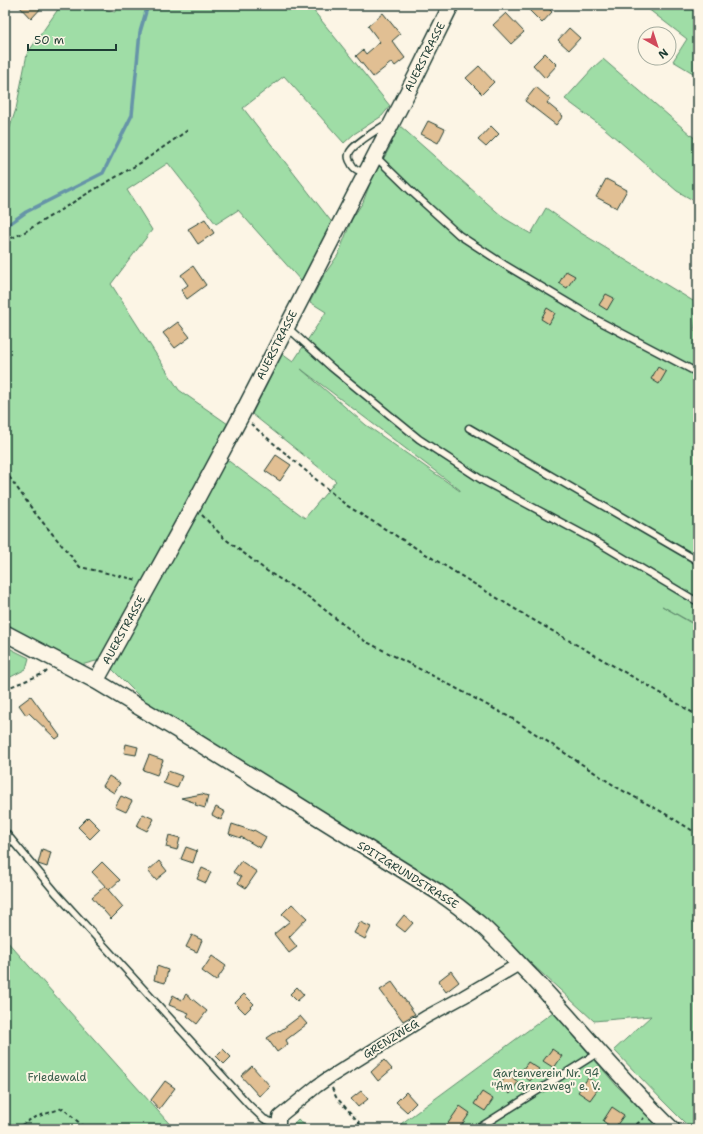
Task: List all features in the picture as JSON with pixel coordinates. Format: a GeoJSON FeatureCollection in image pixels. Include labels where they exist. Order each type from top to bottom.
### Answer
{"type":"FeatureCollection","features":[{"type":"Feature","properties":{"kind":"street","name":"AUERSTRASSE"},"geometry":{"type":"LineString","coordinates":[[96,681],[151,583],[241,416],[451,5]]}},
{"type":"Feature","properties":{"kind":"street","name":"SPITZGRUNDSTRASSE"},"geometry":{"type":"LineString","coordinates":[[5,633],[96,681],[192,738],[462,908],[519,964],[600,1051],[652,1110],[672,1129]]}},
{"type":"Feature","properties":{"kind":"street","name":"GRENZWEG"},"geometry":{"type":"LineString","coordinates":[[279,1127],[279,1117],[317,1086],[426,1017],[519,964]]}},
{"type":"Feature","properties":{"kind":"lane"},"geometry":{"type":"LineString","coordinates":[[366,172],[353,167],[349,160],[349,153],[355,146],[394,118]]}},
{"type":"Feature","properties":{"kind":"lane"},"geometry":{"type":"LineString","coordinates":[[375,156],[459,235],[505,265],[599,321],[698,372]]}},
{"type":"Feature","properties":{"kind":"lane"},"geometry":{"type":"LineString","coordinates":[[287,327],[330,367],[419,439],[482,480],[592,539],[698,602]]}},
{"type":"Feature","properties":{"kind":"lane"},"geometry":{"type":"LineString","coordinates":[[469,428],[698,561]]}},
{"type":"Feature","properties":{"kind":"lane"},"geometry":{"type":"LineString","coordinates":[[5,832],[57,894],[249,1105],[264,1119],[279,1127]]}},
{"type":"Feature","properties":{"kind":"lane"},"geometry":{"type":"LineString","coordinates":[[477,1129],[600,1051]]}},
{"type":"Feature","properties":{"kind":"path"},"geometry":{"type":"LineString","coordinates":[[5,241],[23,233],[142,162],[188,130]]}},
{"type":"Feature","properties":{"kind":"path"},"geometry":{"type":"LineString","coordinates":[[241,416],[346,505],[528,617],[698,716]]}},
{"type":"Feature","properties":{"kind":"path"},"geometry":{"type":"LineString","coordinates":[[5,471],[35,513],[80,567],[151,583]]}},
{"type":"Feature","properties":{"kind":"path"},"geometry":{"type":"LineString","coordinates":[[193,506],[224,538],[267,572],[310,598],[363,640],[513,719],[618,788],[664,813],[698,834]]}},
{"type":"Feature","properties":{"kind":"path"},"geometry":{"type":"LineString","coordinates":[[5,689],[46,673],[56,660]]}},
{"type":"Feature","properties":{"kind":"path"},"geometry":{"type":"LineString","coordinates":[[328,1079],[336,1096],[365,1129]]}},
{"type":"Feature","properties":{"kind":"path"},"geometry":{"type":"LineString","coordinates":[[15,1129],[33,1118],[63,1108],[86,1129]]}},
{"type":"Feature","properties":{"kind":"path"},"geometry":{"type":"LineString","coordinates":[[631,1129],[652,1110]]}},
{"type":"Feature","properties":{"kind":"green space"},"geometry":{"type":"Polygon","coordinates":[[[61,5],[88,5],[115,12],[119,5],[309,5],[390,106],[382,116],[354,134],[344,143],[284,76],[243,108],[334,225],[301,281],[238,210],[216,224],[168,163],[127,190],[152,230],[111,284],[179,390],[228,424],[213,452],[226,459],[305,518],[336,481],[252,414],[282,354],[293,362],[326,312],[310,302],[324,275],[338,255],[352,219],[363,202],[371,181],[389,149],[399,125],[504,218],[531,234],[546,208],[581,233],[698,304],[698,312],[694,330],[698,333],[698,626],[662,606],[698,627],[698,1129],[691,1129],[614,1050],[651,1016],[594,1021],[476,913],[144,701],[110,667],[96,661],[81,665],[5,625],[5,142],[16,109],[27,54],[61,5]],[[301,369],[366,425],[460,490],[301,369]]]}},
{"type":"Feature","properties":{"kind":"green space"},"geometry":{"type":"Polygon","coordinates":[[[643,5],[698,5],[698,76],[677,63],[677,55],[687,39],[677,31],[677,26],[670,26],[643,5]]]}},
{"type":"Feature","properties":{"kind":"green space"},"geometry":{"type":"Polygon","coordinates":[[[603,59],[698,141],[698,203],[677,191],[604,128],[565,99],[603,59]]]}},
{"type":"Feature","properties":{"kind":"green space"},"geometry":{"type":"Polygon","coordinates":[[[5,646],[29,658],[26,669],[5,680],[5,646]]]}},
{"type":"Feature","properties":{"kind":"green space","name":"Friedewald"},"geometry":{"type":"Polygon","coordinates":[[[5,939],[174,1129],[5,1129],[5,939]]]}},
{"type":"Feature","properties":{"kind":"green space","name":"Gartenverein Nr. 94 \"Am Grenzweg\" e. V."},"geometry":{"type":"Polygon","coordinates":[[[553,1012],[617,1086],[662,1129],[394,1129],[553,1012]]]}},
{"type":"Feature","properties":{"kind":"green space"},"geometry":{"type":"Polygon","coordinates":[[[298,1119],[309,1129],[289,1129],[298,1119]]]}},
{"type":"Feature","properties":{"kind":"building"},"geometry":{"type":"Polygon","coordinates":[[[18,5],[44,5],[31,19],[18,5]]]}},
{"type":"Feature","properties":{"kind":"building"},"geometry":{"type":"Polygon","coordinates":[[[535,5],[545,5],[552,12],[542,23],[529,10],[535,5]]]}},
{"type":"Feature","properties":{"kind":"building"},"geometry":{"type":"Polygon","coordinates":[[[383,13],[400,34],[392,41],[405,58],[395,66],[392,62],[373,77],[356,56],[363,50],[366,54],[380,42],[368,26],[383,13]]]}},
{"type":"Feature","properties":{"kind":"building"},"geometry":{"type":"Polygon","coordinates":[[[506,13],[524,32],[511,44],[493,25],[506,13]]]}},
{"type":"Feature","properties":{"kind":"building"},"geometry":{"type":"Polygon","coordinates":[[[569,28],[580,38],[569,50],[558,40],[569,28]]]}},
{"type":"Feature","properties":{"kind":"building"},"geometry":{"type":"Polygon","coordinates":[[[545,53],[557,65],[545,78],[533,65],[545,53]]]}},
{"type":"Feature","properties":{"kind":"building"},"geometry":{"type":"Polygon","coordinates":[[[479,66],[494,82],[482,94],[466,78],[479,66]]]}},
{"type":"Feature","properties":{"kind":"building"},"geometry":{"type":"Polygon","coordinates":[[[536,87],[550,99],[547,103],[563,116],[556,125],[525,101],[536,87]]]}},
{"type":"Feature","properties":{"kind":"building"},"geometry":{"type":"Polygon","coordinates":[[[428,121],[445,129],[438,143],[421,134],[428,121]]]}},
{"type":"Feature","properties":{"kind":"building"},"geometry":{"type":"Polygon","coordinates":[[[491,126],[499,134],[486,147],[478,140],[491,126]]]}},
{"type":"Feature","properties":{"kind":"building"},"geometry":{"type":"Polygon","coordinates":[[[606,179],[627,190],[617,208],[596,197],[606,179]]]}},
{"type":"Feature","properties":{"kind":"building"},"geometry":{"type":"Polygon","coordinates":[[[205,219],[214,233],[198,244],[188,229],[205,219]]]}},
{"type":"Feature","properties":{"kind":"building"},"geometry":{"type":"Polygon","coordinates":[[[193,266],[206,285],[187,299],[181,290],[188,285],[181,275],[193,266]]]}},
{"type":"Feature","properties":{"kind":"building"},"geometry":{"type":"Polygon","coordinates":[[[566,271],[575,276],[567,288],[559,283],[566,271]]]}},
{"type":"Feature","properties":{"kind":"building"},"geometry":{"type":"Polygon","coordinates":[[[606,294],[614,298],[607,310],[599,305],[606,294]]]}},
{"type":"Feature","properties":{"kind":"building"},"geometry":{"type":"Polygon","coordinates":[[[547,308],[555,313],[549,324],[541,319],[547,308]]]}},
{"type":"Feature","properties":{"kind":"building"},"geometry":{"type":"Polygon","coordinates":[[[178,322],[190,337],[175,348],[163,333],[178,322]]]}},
{"type":"Feature","properties":{"kind":"building"},"geometry":{"type":"Polygon","coordinates":[[[658,367],[666,372],[659,384],[651,379],[658,367]]]}},
{"type":"Feature","properties":{"kind":"building"},"geometry":{"type":"Polygon","coordinates":[[[276,455],[291,465],[280,481],[265,471],[276,455]]]}},
{"type":"Feature","properties":{"kind":"building"},"geometry":{"type":"Polygon","coordinates":[[[31,696],[60,736],[56,739],[29,713],[26,715],[19,705],[31,696]]]}},
{"type":"Feature","properties":{"kind":"building"},"geometry":{"type":"Polygon","coordinates":[[[126,744],[138,747],[136,755],[124,753],[126,744]]]}},
{"type":"Feature","properties":{"kind":"building"},"geometry":{"type":"Polygon","coordinates":[[[149,755],[163,760],[157,775],[143,770],[149,755]]]}},
{"type":"Feature","properties":{"kind":"building"},"geometry":{"type":"Polygon","coordinates":[[[168,771],[182,776],[177,788],[163,783],[168,771]]]}},
{"type":"Feature","properties":{"kind":"building"},"geometry":{"type":"Polygon","coordinates":[[[109,776],[120,783],[114,793],[103,786],[109,776]]]}},
{"type":"Feature","properties":{"kind":"building"},"geometry":{"type":"Polygon","coordinates":[[[202,794],[208,796],[205,808],[181,798],[202,794]]]}},
{"type":"Feature","properties":{"kind":"building"},"geometry":{"type":"Polygon","coordinates":[[[121,796],[132,801],[126,812],[115,807],[121,796]]]}},
{"type":"Feature","properties":{"kind":"building"},"geometry":{"type":"Polygon","coordinates":[[[216,807],[225,812],[221,820],[212,815],[216,807]]]}},
{"type":"Feature","properties":{"kind":"building"},"geometry":{"type":"Polygon","coordinates":[[[143,814],[154,819],[147,831],[137,826],[143,814]]]}},
{"type":"Feature","properties":{"kind":"building"},"geometry":{"type":"Polygon","coordinates":[[[88,817],[100,829],[90,839],[78,827],[88,817]]]}},
{"type":"Feature","properties":{"kind":"building"},"geometry":{"type":"Polygon","coordinates":[[[232,824],[253,831],[254,830],[266,837],[260,848],[241,837],[229,834],[232,824]]]}},
{"type":"Feature","properties":{"kind":"building"},"geometry":{"type":"Polygon","coordinates":[[[169,835],[180,838],[177,850],[166,847],[169,835]]]}},
{"type":"Feature","properties":{"kind":"building"},"geometry":{"type":"Polygon","coordinates":[[[186,847],[197,851],[193,863],[181,859],[186,847]]]}},
{"type":"Feature","properties":{"kind":"building"},"geometry":{"type":"Polygon","coordinates":[[[42,849],[51,852],[47,867],[38,864],[42,849]]]}},
{"type":"Feature","properties":{"kind":"building"},"geometry":{"type":"Polygon","coordinates":[[[159,861],[167,871],[156,880],[148,871],[159,861]]]}},
{"type":"Feature","properties":{"kind":"building"},"geometry":{"type":"Polygon","coordinates":[[[241,861],[257,872],[246,888],[238,883],[241,877],[233,872],[241,861]]]}},
{"type":"Feature","properties":{"kind":"building"},"geometry":{"type":"Polygon","coordinates":[[[102,862],[120,880],[109,890],[92,872],[102,862]]]}},
{"type":"Feature","properties":{"kind":"building"},"geometry":{"type":"Polygon","coordinates":[[[202,868],[211,872],[206,883],[197,879],[202,868]]]}},
{"type":"Feature","properties":{"kind":"building"},"geometry":{"type":"Polygon","coordinates":[[[105,886],[123,907],[111,919],[92,897],[105,886]]]}},
{"type":"Feature","properties":{"kind":"building"},"geometry":{"type":"Polygon","coordinates":[[[292,904],[307,918],[289,937],[297,947],[289,953],[274,934],[290,921],[282,914],[292,904]]]}},
{"type":"Feature","properties":{"kind":"building"},"geometry":{"type":"Polygon","coordinates":[[[404,915],[413,923],[405,932],[396,925],[404,915]]]}},
{"type":"Feature","properties":{"kind":"building"},"geometry":{"type":"Polygon","coordinates":[[[360,922],[371,927],[365,939],[354,933],[360,922]]]}},
{"type":"Feature","properties":{"kind":"building"},"geometry":{"type":"Polygon","coordinates":[[[192,935],[202,940],[197,952],[186,947],[192,935]]]}},
{"type":"Feature","properties":{"kind":"building"},"geometry":{"type":"Polygon","coordinates":[[[212,956],[226,966],[216,981],[202,971],[212,956]]]}},
{"type":"Feature","properties":{"kind":"building"},"geometry":{"type":"Polygon","coordinates":[[[157,966],[168,970],[165,983],[154,980],[157,966]]]}},
{"type":"Feature","properties":{"kind":"building"},"geometry":{"type":"Polygon","coordinates":[[[451,971],[459,982],[446,992],[438,981],[451,971]]]}},
{"type":"Feature","properties":{"kind":"building"},"geometry":{"type":"Polygon","coordinates":[[[392,982],[415,1014],[403,1021],[380,990],[392,982]]]}},
{"type":"Feature","properties":{"kind":"building"},"geometry":{"type":"Polygon","coordinates":[[[297,987],[304,995],[297,1001],[290,994],[297,987]]]}},
{"type":"Feature","properties":{"kind":"building"},"geometry":{"type":"Polygon","coordinates":[[[186,994],[207,1011],[197,1024],[187,1016],[189,1013],[169,1005],[173,995],[182,1000],[186,994]]]}},
{"type":"Feature","properties":{"kind":"building"},"geometry":{"type":"Polygon","coordinates":[[[244,994],[254,1004],[245,1013],[235,1003],[244,994]]]}},
{"type":"Feature","properties":{"kind":"building"},"geometry":{"type":"Polygon","coordinates":[[[300,1016],[307,1024],[286,1040],[288,1044],[277,1052],[267,1038],[279,1030],[280,1031],[300,1016]]]}},
{"type":"Feature","properties":{"kind":"building"},"geometry":{"type":"Polygon","coordinates":[[[223,1049],[231,1057],[224,1064],[216,1056],[223,1049]]]}},
{"type":"Feature","properties":{"kind":"building"},"geometry":{"type":"Polygon","coordinates":[[[552,1049],[562,1056],[554,1068],[543,1061],[552,1049]]]}},
{"type":"Feature","properties":{"kind":"building"},"geometry":{"type":"Polygon","coordinates":[[[384,1060],[392,1069],[378,1081],[371,1072],[384,1060]]]}},
{"type":"Feature","properties":{"kind":"building"},"geometry":{"type":"Polygon","coordinates":[[[528,1062],[539,1069],[530,1081],[520,1073],[528,1062]]]}},
{"type":"Feature","properties":{"kind":"building"},"geometry":{"type":"Polygon","coordinates":[[[252,1066],[270,1086],[259,1096],[241,1076],[252,1066]]]}},
{"type":"Feature","properties":{"kind":"building"},"geometry":{"type":"Polygon","coordinates":[[[508,1074],[518,1082],[510,1094],[499,1086],[508,1074]]]}},
{"type":"Feature","properties":{"kind":"building"},"geometry":{"type":"Polygon","coordinates":[[[588,1078],[600,1086],[590,1100],[578,1092],[588,1078]]]}},
{"type":"Feature","properties":{"kind":"building"},"geometry":{"type":"Polygon","coordinates":[[[165,1081],[175,1088],[159,1109],[151,1100],[165,1081]]]}},
{"type":"Feature","properties":{"kind":"building"},"geometry":{"type":"Polygon","coordinates":[[[361,1091],[368,1099],[358,1107],[351,1099],[361,1091]]]}},
{"type":"Feature","properties":{"kind":"building"},"geometry":{"type":"Polygon","coordinates":[[[406,1092],[416,1103],[407,1112],[396,1102],[406,1092]]]}},
{"type":"Feature","properties":{"kind":"building"},"geometry":{"type":"Polygon","coordinates":[[[482,1092],[493,1099],[485,1111],[474,1104],[482,1092]]]}},
{"type":"Feature","properties":{"kind":"building"},"geometry":{"type":"Polygon","coordinates":[[[460,1106],[470,1113],[459,1129],[444,1129],[460,1106]]]}},
{"type":"Feature","properties":{"kind":"building"},"geometry":{"type":"Polygon","coordinates":[[[612,1107],[624,1115],[614,1129],[603,1121],[612,1107]]]}},
{"type":"Feature","properties":{"kind":"waterway"},"geometry":{"type":"LineString","coordinates":[[5,227],[26,212],[103,173],[132,115],[140,32],[148,5]]}}]}
